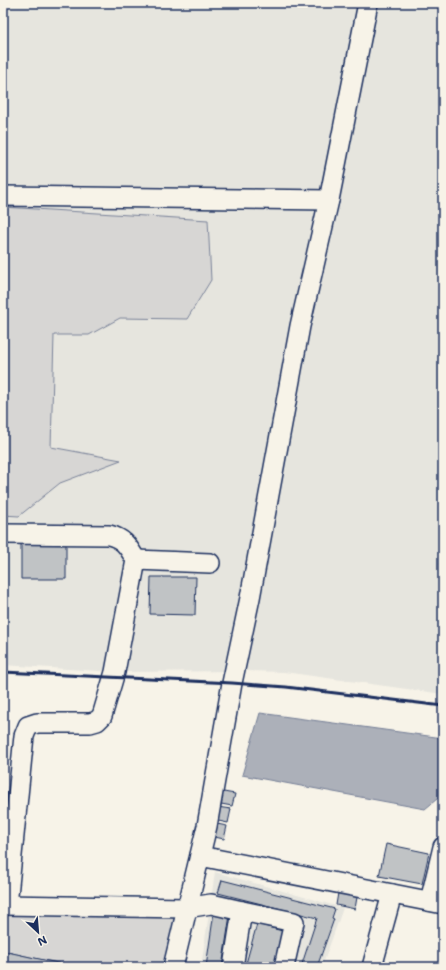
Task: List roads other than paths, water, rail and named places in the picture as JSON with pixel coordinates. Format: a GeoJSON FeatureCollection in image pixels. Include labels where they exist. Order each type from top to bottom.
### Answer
{"type":"FeatureCollection","features":[{"type":"Feature","properties":{"kind":"street"},"geometry":{"type":"LineString","coordinates":[[173,967],[207,826],[232,683],[250,598],[300,326],[329,200],[368,3]]}},
{"type":"Feature","properties":{"kind":"street"},"geometry":{"type":"LineString","coordinates":[[3,196],[329,200]]}},
{"type":"Feature","properties":{"kind":"street"},"geometry":{"type":"LineString","coordinates":[[3,534],[109,535],[125,542],[136,560],[115,672],[102,716],[97,722],[90,724],[37,723],[28,726],[24,736],[5,905],[186,908],[211,904],[294,922],[284,967]]}},
{"type":"Feature","properties":{"kind":"street"},"geometry":{"type":"LineString","coordinates":[[136,560],[210,563]]}},
{"type":"Feature","properties":{"kind":"street"},"geometry":{"type":"LineString","coordinates":[[200,856],[436,903],[443,847]]}},
{"type":"Feature","properties":{"kind":"street"},"geometry":{"type":"LineString","coordinates":[[372,967],[392,894]]}},
{"type":"Feature","properties":{"kind":"street"},"geometry":{"type":"LineString","coordinates":[[233,967],[242,911]]}},
{"type":"Feature","properties":{"kind":"railway"},"geometry":{"type":"LineString","coordinates":[[3,672],[286,687],[443,706]]}}]}
